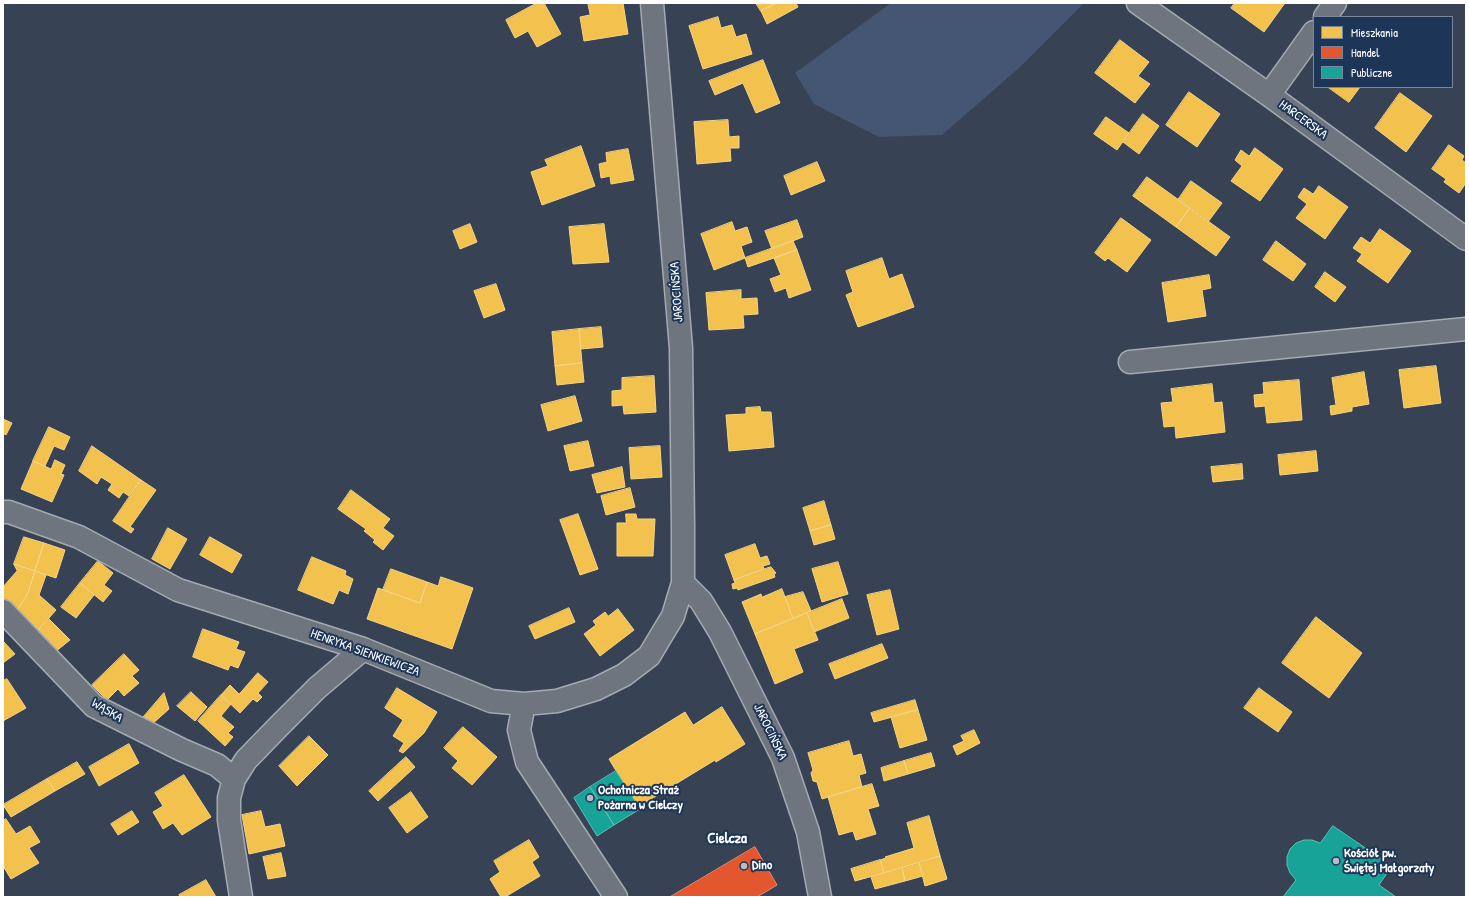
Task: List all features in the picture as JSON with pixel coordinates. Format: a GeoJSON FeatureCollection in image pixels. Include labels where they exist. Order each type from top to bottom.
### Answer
{"type":"FeatureCollection","features":[{"type":"Feature","properties":{"kind":"street","name":"JAROCIŃSKA"},"geometry":{"type":"LineString","coordinates":[[524,704],[557,701],[596,689],[624,674],[649,656],[673,616],[683,583],[681,348],[652,3]]}},
{"type":"Feature","properties":{"kind":"street","name":"HARCERSKA"},"geometry":{"type":"LineString","coordinates":[[1138,3],[1269,95],[1466,239]]}},
{"type":"Feature","properties":{"kind":"street"},"geometry":{"type":"LineString","coordinates":[[1326,16],[1335,3]]}},
{"type":"Feature","properties":{"kind":"street"},"geometry":{"type":"LineString","coordinates":[[1269,95],[1313,33]]}},
{"type":"Feature","properties":{"kind":"street"},"geometry":{"type":"LineString","coordinates":[[1130,362],[1466,329]]}},
{"type":"Feature","properties":{"kind":"street","name":"HENRYKA SIENKIEWICZA"},"geometry":{"type":"LineString","coordinates":[[3,512],[9,512],[79,537],[178,590],[363,649],[491,701],[524,704]]}},
{"type":"Feature","properties":{"kind":"street","name":"JAROCIŃSKA"},"geometry":{"type":"LineString","coordinates":[[683,583],[702,601],[720,632],[784,758],[808,832],[820,897]]}},
{"type":"Feature","properties":{"kind":"street","name":"WĄSKA"},"geometry":{"type":"LineString","coordinates":[[3,611],[94,706],[182,750],[217,765],[234,779]]}},
{"type":"Feature","properties":{"kind":"street"},"geometry":{"type":"LineString","coordinates":[[241,897],[229,820],[229,798],[234,779],[246,760],[279,726],[317,688],[363,649]]}},
{"type":"Feature","properties":{"kind":"street"},"geometry":{"type":"LineString","coordinates":[[524,704],[519,730],[527,762],[616,897]]}},
{"type":"Feature","properties":{"kind":"shaded area"},"geometry":{"type":"Polygon","coordinates":[[[891,3],[1084,3],[1019,68],[942,135],[879,137],[814,104],[795,73],[891,3]]]}},
{"type":"Feature","properties":{"kind":"building: Mieszkania"},"geometry":{"type":"Polygon","coordinates":[[[537,3],[544,3],[561,34],[537,47],[528,31],[515,38],[506,20],[537,3]]]}},
{"type":"Feature","properties":{"kind":"building: Mieszkania"},"geometry":{"type":"Polygon","coordinates":[[[588,3],[623,3],[628,34],[584,41],[580,17],[590,15],[588,3]]]}},
{"type":"Feature","properties":{"kind":"building: Mieszkania"},"geometry":{"type":"Polygon","coordinates":[[[756,3],[777,3],[761,11],[756,3]]]}},
{"type":"Feature","properties":{"kind":"building: Mieszkania"},"geometry":{"type":"Polygon","coordinates":[[[777,3],[796,3],[798,7],[767,24],[761,11],[777,3]]]}},
{"type":"Feature","properties":{"kind":"building: Mieszkania"},"geometry":{"type":"Polygon","coordinates":[[[1235,3],[1285,3],[1264,32],[1231,8],[1235,3]]]}},
{"type":"Feature","properties":{"kind":"building: Mieszkania"},"geometry":{"type":"Polygon","coordinates":[[[718,17],[721,28],[732,25],[736,37],[746,34],[752,54],[703,69],[689,26],[718,17]]]}},
{"type":"Feature","properties":{"kind":"building: Mieszkania"},"geometry":{"type":"Polygon","coordinates":[[[1120,40],[1149,62],[1138,76],[1150,84],[1135,103],[1095,73],[1120,40]]]}},
{"type":"Feature","properties":{"kind":"building: Mieszkania"},"geometry":{"type":"Polygon","coordinates":[[[763,60],[780,103],[756,113],[743,83],[715,95],[709,81],[763,60]]]}},
{"type":"Feature","properties":{"kind":"building: Mieszkania"},"geometry":{"type":"Polygon","coordinates":[[[1329,88],[1359,88],[1349,102],[1329,88]]]}},
{"type":"Feature","properties":{"kind":"building: Mieszkania"},"geometry":{"type":"Polygon","coordinates":[[[1189,92],[1220,114],[1197,147],[1166,125],[1189,92]]]}},
{"type":"Feature","properties":{"kind":"building: Mieszkania"},"geometry":{"type":"Polygon","coordinates":[[[1400,93],[1432,116],[1406,152],[1375,128],[1400,93]]]}},
{"type":"Feature","properties":{"kind":"building: Mieszkania"},"geometry":{"type":"Polygon","coordinates":[[[1143,114],[1159,126],[1139,154],[1123,142],[1143,114]]]}},
{"type":"Feature","properties":{"kind":"building: Mieszkania"},"geometry":{"type":"Polygon","coordinates":[[[1106,117],[1129,133],[1117,150],[1094,134],[1106,117]]]}},
{"type":"Feature","properties":{"kind":"building: Mieszkania"},"geometry":{"type":"Polygon","coordinates":[[[728,120],[729,137],[739,136],[739,148],[730,148],[731,161],[697,164],[694,122],[728,120]]]}},
{"type":"Feature","properties":{"kind":"building: Mieszkania"},"geometry":{"type":"Polygon","coordinates":[[[1449,145],[1464,156],[1462,160],[1466,163],[1466,183],[1459,193],[1444,182],[1446,179],[1432,169],[1449,145]]]}},
{"type":"Feature","properties":{"kind":"building: Mieszkania"},"geometry":{"type":"Polygon","coordinates":[[[581,146],[595,186],[542,205],[531,172],[548,166],[545,160],[581,146]]]}},
{"type":"Feature","properties":{"kind":"building: Mieszkania"},"geometry":{"type":"Polygon","coordinates":[[[1255,148],[1283,169],[1260,201],[1231,181],[1242,166],[1235,160],[1241,150],[1249,156],[1255,148]]]}},
{"type":"Feature","properties":{"kind":"building: Mieszkania"},"geometry":{"type":"Polygon","coordinates":[[[628,149],[634,180],[611,184],[610,176],[601,178],[599,164],[607,162],[606,153],[628,149]]]}},
{"type":"Feature","properties":{"kind":"building: Mieszkania"},"geometry":{"type":"Polygon","coordinates":[[[817,162],[825,181],[791,195],[784,176],[817,162]]]}},
{"type":"Feature","properties":{"kind":"building: Mieszkania"},"geometry":{"type":"Polygon","coordinates":[[[1147,177],[1190,208],[1176,227],[1133,196],[1147,177]]]}},
{"type":"Feature","properties":{"kind":"building: Mieszkania"},"geometry":{"type":"Polygon","coordinates":[[[1191,181],[1222,203],[1208,222],[1178,200],[1191,181]]]}},
{"type":"Feature","properties":{"kind":"building: Mieszkania"},"geometry":{"type":"Polygon","coordinates":[[[1319,186],[1348,207],[1325,239],[1296,218],[1307,204],[1298,197],[1304,188],[1313,194],[1319,186]]]}},
{"type":"Feature","properties":{"kind":"building: Mieszkania"},"geometry":{"type":"Polygon","coordinates":[[[1190,208],[1230,237],[1216,256],[1176,227],[1190,208]]]}},
{"type":"Feature","properties":{"kind":"building: Mieszkania"},"geometry":{"type":"Polygon","coordinates":[[[1121,218],[1151,240],[1127,272],[1108,258],[1105,261],[1095,253],[1121,218]]]}},
{"type":"Feature","properties":{"kind":"building: Mieszkania"},"geometry":{"type":"Polygon","coordinates":[[[797,220],[803,237],[772,249],[765,231],[797,220]]]}},
{"type":"Feature","properties":{"kind":"building: Mieszkania"},"geometry":{"type":"Polygon","coordinates":[[[732,222],[735,231],[747,227],[752,242],[741,246],[745,258],[714,270],[701,234],[732,222]]]}},
{"type":"Feature","properties":{"kind":"building: Mieszkania"},"geometry":{"type":"Polygon","coordinates":[[[470,224],[477,242],[460,249],[453,231],[470,224]]]}},
{"type":"Feature","properties":{"kind":"building: Mieszkania"},"geometry":{"type":"Polygon","coordinates":[[[604,224],[609,262],[573,264],[569,227],[604,224]]]}},
{"type":"Feature","properties":{"kind":"building: Mieszkania"},"geometry":{"type":"Polygon","coordinates":[[[1380,229],[1411,251],[1388,283],[1357,261],[1362,254],[1353,248],[1361,237],[1370,243],[1380,229]]]}},
{"type":"Feature","properties":{"kind":"building: Mieszkania"},"geometry":{"type":"Polygon","coordinates":[[[793,241],[797,250],[748,267],[745,258],[793,241]]]}},
{"type":"Feature","properties":{"kind":"building: Mieszkania"},"geometry":{"type":"Polygon","coordinates":[[[1276,241],[1306,264],[1293,281],[1263,260],[1276,241]]]}},
{"type":"Feature","properties":{"kind":"building: Mieszkania"},"geometry":{"type":"Polygon","coordinates":[[[797,250],[811,290],[789,298],[786,288],[775,292],[770,279],[781,275],[774,258],[797,250]]]}},
{"type":"Feature","properties":{"kind":"building: Mieszkania"},"geometry":{"type":"Polygon","coordinates":[[[882,258],[889,279],[902,274],[914,307],[858,327],[846,295],[853,292],[846,271],[882,258]]]}},
{"type":"Feature","properties":{"kind":"building: Mieszkania"},"geometry":{"type":"Polygon","coordinates":[[[1325,272],[1346,287],[1335,302],[1315,287],[1325,272]]]}},
{"type":"Feature","properties":{"kind":"building: Mieszkania"},"geometry":{"type":"Polygon","coordinates":[[[1209,275],[1211,288],[1202,290],[1206,316],[1168,322],[1162,283],[1209,275]]]}},
{"type":"Feature","properties":{"kind":"building: Mieszkania"},"geometry":{"type":"Polygon","coordinates":[[[496,284],[505,310],[484,318],[474,291],[496,284]]]}},
{"type":"Feature","properties":{"kind":"building: Mieszkania"},"geometry":{"type":"Polygon","coordinates":[[[741,290],[741,299],[757,298],[758,314],[743,315],[744,328],[709,330],[706,293],[741,290]]]}},
{"type":"Feature","properties":{"kind":"building: Mieszkania"},"geometry":{"type":"Polygon","coordinates":[[[601,327],[603,347],[581,349],[579,329],[601,327]]]}},
{"type":"Feature","properties":{"kind":"building: Mieszkania"},"geometry":{"type":"Polygon","coordinates":[[[579,329],[582,363],[555,366],[552,332],[579,329]]]}},
{"type":"Feature","properties":{"kind":"building: Mieszkania"},"geometry":{"type":"Polygon","coordinates":[[[582,363],[584,382],[557,385],[555,366],[582,363]]]}},
{"type":"Feature","properties":{"kind":"building: Mieszkania"},"geometry":{"type":"Polygon","coordinates":[[[1436,366],[1441,403],[1404,408],[1399,370],[1436,366]]]}},
{"type":"Feature","properties":{"kind":"building: Mieszkania"},"geometry":{"type":"Polygon","coordinates":[[[1364,372],[1369,404],[1352,407],[1352,411],[1331,415],[1330,406],[1336,405],[1332,378],[1364,372]]]}},
{"type":"Feature","properties":{"kind":"building: Mieszkania"},"geometry":{"type":"Polygon","coordinates":[[[654,376],[656,412],[624,414],[623,405],[612,406],[612,391],[622,390],[622,378],[654,376]]]}},
{"type":"Feature","properties":{"kind":"building: Mieszkania"},"geometry":{"type":"Polygon","coordinates":[[[1299,380],[1302,420],[1267,423],[1265,406],[1255,407],[1254,395],[1264,394],[1263,383],[1299,380]]]}},
{"type":"Feature","properties":{"kind":"building: Mieszkania"},"geometry":{"type":"Polygon","coordinates":[[[1212,384],[1214,403],[1222,402],[1225,432],[1176,438],[1175,426],[1164,427],[1161,403],[1173,402],[1171,389],[1212,384]]]}},
{"type":"Feature","properties":{"kind":"building: Mieszkania"},"geometry":{"type":"Polygon","coordinates":[[[575,396],[582,421],[548,431],[541,405],[575,396]]]}},
{"type":"Feature","properties":{"kind":"building: Mieszkania"},"geometry":{"type":"Polygon","coordinates":[[[760,407],[761,412],[771,412],[774,447],[729,451],[726,415],[746,414],[746,408],[760,407]]]}},
{"type":"Feature","properties":{"kind":"building: Mieszkania"},"geometry":{"type":"Polygon","coordinates":[[[3,419],[12,423],[6,435],[3,433],[3,419]]]}},
{"type":"Feature","properties":{"kind":"building: Mieszkania"},"geometry":{"type":"Polygon","coordinates":[[[49,427],[70,437],[64,450],[54,446],[45,466],[33,461],[49,427]]]}},
{"type":"Feature","properties":{"kind":"building: Mieszkania"},"geometry":{"type":"Polygon","coordinates":[[[588,441],[594,466],[570,471],[564,446],[588,441]]]}},
{"type":"Feature","properties":{"kind":"building: Mieszkania"},"geometry":{"type":"Polygon","coordinates":[[[92,446],[141,480],[129,496],[123,492],[119,498],[108,490],[112,484],[101,477],[97,484],[79,471],[92,446]]]}},
{"type":"Feature","properties":{"kind":"building: Mieszkania"},"geometry":{"type":"Polygon","coordinates":[[[660,446],[662,477],[631,479],[629,448],[660,446]]]}},
{"type":"Feature","properties":{"kind":"building: Mieszkania"},"geometry":{"type":"Polygon","coordinates":[[[1316,451],[1318,471],[1280,475],[1278,455],[1316,451]]]}},
{"type":"Feature","properties":{"kind":"building: Mieszkania"},"geometry":{"type":"Polygon","coordinates":[[[55,460],[65,465],[61,474],[64,475],[52,502],[21,489],[33,461],[51,469],[55,460]]]}},
{"type":"Feature","properties":{"kind":"building: Mieszkania"},"geometry":{"type":"Polygon","coordinates":[[[1242,464],[1243,479],[1213,482],[1211,467],[1242,464]]]}},
{"type":"Feature","properties":{"kind":"building: Mieszkania"},"geometry":{"type":"Polygon","coordinates":[[[622,467],[625,487],[597,493],[592,475],[622,467]]]}},
{"type":"Feature","properties":{"kind":"building: Mieszkania"},"geometry":{"type":"Polygon","coordinates":[[[141,480],[156,490],[130,527],[134,529],[131,533],[113,521],[141,480]]]}},
{"type":"Feature","properties":{"kind":"building: Mieszkania"},"geometry":{"type":"Polygon","coordinates":[[[630,488],[635,507],[606,515],[601,496],[630,488]]]}},
{"type":"Feature","properties":{"kind":"building: Mieszkania"},"geometry":{"type":"Polygon","coordinates":[[[351,490],[390,519],[383,528],[394,536],[383,550],[373,542],[375,540],[364,531],[366,529],[338,509],[351,490]]]}},
{"type":"Feature","properties":{"kind":"building: Mieszkania"},"geometry":{"type":"Polygon","coordinates":[[[824,501],[831,525],[810,531],[803,508],[824,501]]]}},
{"type":"Feature","properties":{"kind":"building: Mieszkania"},"geometry":{"type":"Polygon","coordinates":[[[578,514],[598,569],[580,575],[560,520],[578,514]]]}},
{"type":"Feature","properties":{"kind":"building: Mieszkania"},"geometry":{"type":"Polygon","coordinates":[[[626,514],[636,514],[637,519],[655,519],[653,556],[617,556],[617,523],[626,523],[626,514]]]}},
{"type":"Feature","properties":{"kind":"building: Mieszkania"},"geometry":{"type":"Polygon","coordinates":[[[831,525],[835,539],[814,545],[810,531],[831,525]]]}},
{"type":"Feature","properties":{"kind":"building: Mieszkania"},"geometry":{"type":"Polygon","coordinates":[[[168,528],[187,539],[170,569],[152,559],[168,528]]]}},
{"type":"Feature","properties":{"kind":"building: Mieszkania"},"geometry":{"type":"Polygon","coordinates":[[[24,537],[44,543],[35,571],[14,564],[24,537]]]}},
{"type":"Feature","properties":{"kind":"building: Mieszkania"},"geometry":{"type":"Polygon","coordinates":[[[210,537],[242,555],[232,573],[200,555],[210,537]]]}},
{"type":"Feature","properties":{"kind":"building: Mieszkania"},"geometry":{"type":"Polygon","coordinates":[[[44,543],[65,550],[56,578],[35,571],[44,543]]]}},
{"type":"Feature","properties":{"kind":"building: Mieszkania"},"geometry":{"type":"Polygon","coordinates":[[[755,544],[760,558],[767,556],[770,564],[763,566],[764,569],[734,580],[725,555],[755,544]]]}},
{"type":"Feature","properties":{"kind":"building: Mieszkania"},"geometry":{"type":"Polygon","coordinates":[[[312,557],[346,571],[345,575],[353,579],[348,594],[339,590],[333,604],[298,590],[312,557]]]}},
{"type":"Feature","properties":{"kind":"building: Mieszkania"},"geometry":{"type":"Polygon","coordinates":[[[98,561],[113,573],[104,585],[112,591],[103,602],[80,583],[98,561]]]}},
{"type":"Feature","properties":{"kind":"building: Mieszkania"},"geometry":{"type":"Polygon","coordinates":[[[838,562],[848,594],[822,602],[812,569],[838,562]]]}},
{"type":"Feature","properties":{"kind":"building: Mieszkania"},"geometry":{"type":"Polygon","coordinates":[[[14,564],[35,571],[28,593],[16,612],[3,599],[3,587],[17,571],[14,564]]]}},
{"type":"Feature","properties":{"kind":"building: Mieszkania"},"geometry":{"type":"Polygon","coordinates":[[[771,567],[776,573],[774,574],[775,577],[738,590],[737,588],[733,589],[732,584],[735,583],[734,580],[771,567]]]}},
{"type":"Feature","properties":{"kind":"building: Mieszkania"},"geometry":{"type":"Polygon","coordinates":[[[391,569],[427,582],[420,603],[383,590],[391,569]]]}},
{"type":"Feature","properties":{"kind":"building: Mieszkania"},"geometry":{"type":"Polygon","coordinates":[[[35,571],[46,575],[39,595],[56,610],[36,633],[16,612],[28,593],[35,571]]]}},
{"type":"Feature","properties":{"kind":"building: Mieszkania"},"geometry":{"type":"Polygon","coordinates":[[[441,577],[473,588],[452,649],[367,619],[378,588],[420,603],[427,582],[438,586],[441,577]]]}},
{"type":"Feature","properties":{"kind":"building: Mieszkania"},"geometry":{"type":"Polygon","coordinates":[[[80,583],[94,595],[76,618],[61,607],[80,583]]]}},
{"type":"Feature","properties":{"kind":"building: Mieszkania"},"geometry":{"type":"Polygon","coordinates":[[[782,589],[793,619],[755,634],[742,602],[761,594],[762,597],[782,589]]]}},
{"type":"Feature","properties":{"kind":"building: Mieszkania"},"geometry":{"type":"Polygon","coordinates":[[[890,590],[899,629],[877,635],[867,595],[890,590]]]}},
{"type":"Feature","properties":{"kind":"building: Mieszkania"},"geometry":{"type":"Polygon","coordinates":[[[803,592],[811,611],[793,619],[785,597],[803,592]]]}},
{"type":"Feature","properties":{"kind":"building: Mieszkania"},"geometry":{"type":"Polygon","coordinates":[[[842,599],[849,618],[814,632],[807,613],[842,599]]]}},
{"type":"Feature","properties":{"kind":"building: Mieszkania"},"geometry":{"type":"Polygon","coordinates":[[[569,608],[575,622],[535,639],[529,626],[569,608]]]}},
{"type":"Feature","properties":{"kind":"building: Mieszkania"},"geometry":{"type":"Polygon","coordinates":[[[618,609],[634,630],[600,656],[584,634],[596,625],[593,621],[605,612],[608,616],[618,609]]]}},
{"type":"Feature","properties":{"kind":"building: Mieszkania"},"geometry":{"type":"Polygon","coordinates":[[[807,613],[818,640],[794,649],[803,672],[775,684],[755,634],[807,613]]]}},
{"type":"Feature","properties":{"kind":"building: Mieszkania"},"geometry":{"type":"Polygon","coordinates":[[[1316,617],[1362,653],[1329,698],[1282,663],[1316,617]]]}},
{"type":"Feature","properties":{"kind":"building: Mieszkania"},"geometry":{"type":"Polygon","coordinates":[[[49,619],[70,640],[55,652],[36,633],[49,619]]]}},
{"type":"Feature","properties":{"kind":"building: Mieszkania"},"geometry":{"type":"Polygon","coordinates":[[[203,629],[239,642],[236,649],[245,652],[238,668],[230,665],[228,670],[193,657],[203,629]]]}},
{"type":"Feature","properties":{"kind":"building: Mieszkania"},"geometry":{"type":"Polygon","coordinates":[[[3,641],[15,654],[3,663],[3,641]]]}},
{"type":"Feature","properties":{"kind":"building: Mieszkania"},"geometry":{"type":"Polygon","coordinates":[[[882,644],[888,658],[835,679],[829,664],[882,644]]]}},
{"type":"Feature","properties":{"kind":"building: Mieszkania"},"geometry":{"type":"Polygon","coordinates":[[[124,654],[139,670],[132,676],[139,683],[124,696],[118,689],[107,700],[92,685],[124,654]]]}},
{"type":"Feature","properties":{"kind":"building: Mieszkania"},"geometry":{"type":"Polygon","coordinates":[[[258,673],[268,682],[258,693],[262,697],[257,702],[253,699],[240,713],[221,695],[230,685],[239,694],[258,673]]]}},
{"type":"Feature","properties":{"kind":"building: Mieszkania"},"geometry":{"type":"Polygon","coordinates":[[[7,679],[26,708],[3,721],[3,681],[7,679]]]}},
{"type":"Feature","properties":{"kind":"building: Mieszkania"},"geometry":{"type":"Polygon","coordinates":[[[397,688],[437,712],[424,733],[403,753],[399,751],[404,743],[393,736],[403,720],[385,708],[397,688]]]}},
{"type":"Feature","properties":{"kind":"building: Mieszkania"},"geometry":{"type":"Polygon","coordinates":[[[1259,688],[1292,712],[1278,732],[1244,708],[1259,688]]]}},
{"type":"Feature","properties":{"kind":"building: Mieszkania"},"geometry":{"type":"Polygon","coordinates":[[[191,692],[207,707],[195,721],[177,706],[191,692]]]}},
{"type":"Feature","properties":{"kind":"building: Mieszkania"},"geometry":{"type":"Polygon","coordinates":[[[164,693],[169,709],[150,726],[141,720],[164,693]]]}},
{"type":"Feature","properties":{"kind":"building: Mieszkania"},"geometry":{"type":"Polygon","coordinates":[[[221,695],[231,704],[221,716],[234,727],[228,733],[233,737],[225,746],[198,721],[221,695]]]}},
{"type":"Feature","properties":{"kind":"building: Mieszkania"},"geometry":{"type":"Polygon","coordinates":[[[915,700],[918,710],[874,722],[871,713],[915,700]]]}},
{"type":"Feature","properties":{"kind":"building: Mieszkania"},"geometry":{"type":"Polygon","coordinates":[[[722,707],[745,744],[716,762],[715,760],[638,807],[609,759],[685,712],[693,725],[722,707]]]}},
{"type":"Feature","properties":{"kind":"building: Mieszkania"},"geometry":{"type":"Polygon","coordinates":[[[918,710],[927,740],[900,748],[891,717],[918,710]]]}},
{"type":"Feature","properties":{"kind":"building: Mieszkania"},"geometry":{"type":"Polygon","coordinates":[[[463,727],[497,757],[472,785],[452,768],[458,761],[444,748],[463,727]]]}},
{"type":"Feature","properties":{"kind":"building: Mieszkania"},"geometry":{"type":"Polygon","coordinates":[[[974,730],[980,743],[957,755],[953,746],[964,741],[961,736],[974,730]]]}},
{"type":"Feature","properties":{"kind":"building: Mieszkania"},"geometry":{"type":"Polygon","coordinates":[[[309,736],[328,755],[297,786],[279,766],[309,736]]]}},
{"type":"Feature","properties":{"kind":"building: Mieszkania"},"geometry":{"type":"Polygon","coordinates":[[[849,741],[853,756],[861,754],[866,773],[859,775],[862,787],[822,799],[817,782],[813,781],[811,773],[813,770],[808,753],[849,741]]]}},
{"type":"Feature","properties":{"kind":"building: Mieszkania"},"geometry":{"type":"Polygon","coordinates":[[[129,744],[139,763],[99,786],[89,767],[129,744]]]}},
{"type":"Feature","properties":{"kind":"building: Mieszkania"},"geometry":{"type":"Polygon","coordinates":[[[931,753],[935,766],[908,774],[904,761],[931,753]]]}},
{"type":"Feature","properties":{"kind":"building: Mieszkania"},"geometry":{"type":"Polygon","coordinates":[[[406,757],[415,767],[378,801],[369,791],[406,757]]]}},
{"type":"Feature","properties":{"kind":"building: Mieszkania"},"geometry":{"type":"Polygon","coordinates":[[[904,761],[908,774],[884,781],[881,768],[904,761]]]}},
{"type":"Feature","properties":{"kind":"building: Mieszkania"},"geometry":{"type":"Polygon","coordinates":[[[77,762],[85,774],[55,791],[47,779],[77,762]]]}},
{"type":"Feature","properties":{"kind":"building: Mieszkania"},"geometry":{"type":"Polygon","coordinates":[[[184,775],[211,817],[182,835],[173,823],[163,829],[153,812],[163,806],[155,793],[184,775]]]}},
{"type":"Feature","properties":{"kind":"building: Mieszkania"},"geometry":{"type":"Polygon","coordinates":[[[47,779],[55,791],[11,817],[3,805],[47,779]]]}},
{"type":"Feature","properties":{"kind":"building: Mieszkania"},"geometry":{"type":"Polygon","coordinates":[[[872,784],[879,806],[868,809],[876,834],[856,840],[853,831],[839,835],[828,797],[872,784]]]}},
{"type":"Feature","properties":{"kind":"building: Mieszkania"},"geometry":{"type":"Polygon","coordinates":[[[411,792],[428,817],[407,833],[389,808],[411,792]]]}},
{"type":"Feature","properties":{"kind":"building: Mieszkania"},"geometry":{"type":"Polygon","coordinates":[[[132,811],[139,822],[118,835],[111,824],[132,811]]]}},
{"type":"Feature","properties":{"kind":"building: Mieszkania"},"geometry":{"type":"Polygon","coordinates":[[[261,811],[265,827],[280,824],[285,846],[249,854],[242,815],[261,811]]]}},
{"type":"Feature","properties":{"kind":"building: Mieszkania"},"geometry":{"type":"Polygon","coordinates":[[[929,816],[940,856],[884,873],[880,860],[914,848],[907,823],[929,816]]]}},
{"type":"Feature","properties":{"kind":"building: Mieszkania"},"geometry":{"type":"Polygon","coordinates":[[[6,819],[16,834],[30,826],[40,842],[29,848],[39,863],[11,879],[3,866],[3,821],[6,819]]]}},
{"type":"Feature","properties":{"kind":"building: Mieszkania"},"geometry":{"type":"Polygon","coordinates":[[[529,840],[539,857],[532,862],[540,876],[505,897],[501,897],[490,879],[500,872],[494,861],[529,840]]]}},
{"type":"Feature","properties":{"kind":"building: Mieszkania"},"geometry":{"type":"Polygon","coordinates":[[[281,853],[286,876],[268,879],[263,857],[281,853]]]}},
{"type":"Feature","properties":{"kind":"building: Mieszkania"},"geometry":{"type":"Polygon","coordinates":[[[940,856],[947,879],[925,886],[919,863],[940,856]]]}},
{"type":"Feature","properties":{"kind":"building: Mieszkania"},"geometry":{"type":"Polygon","coordinates":[[[880,860],[884,873],[855,881],[851,869],[880,860]]]}},
{"type":"Feature","properties":{"kind":"building: Mieszkania"},"geometry":{"type":"Polygon","coordinates":[[[919,863],[923,876],[905,881],[902,868],[919,863]]]}},
{"type":"Feature","properties":{"kind":"building: Mieszkania"},"geometry":{"type":"Polygon","coordinates":[[[902,868],[905,881],[875,889],[871,877],[902,868]]]}},
{"type":"Feature","properties":{"kind":"building: Mieszkania"},"geometry":{"type":"Polygon","coordinates":[[[206,880],[216,897],[181,897],[179,895],[206,880]]]}},
{"type":"Feature","properties":{"kind":"building: Handel","name":"Dino"},"geometry":{"type":"Polygon","coordinates":[[[755,847],[777,885],[757,897],[670,897],[755,847]]]}},
{"type":"Feature","properties":{"kind":"building: Publiczne"},"geometry":{"type":"Polygon","coordinates":[[[616,771],[640,809],[614,825],[590,787],[616,771]]]}},
{"type":"Feature","properties":{"kind":"building: Publiczne"},"geometry":{"type":"Polygon","coordinates":[[[590,787],[614,825],[597,836],[574,798],[590,787]]]}},
{"type":"Feature","properties":{"kind":"building: Publiczne","name":"Kościół pw. Świętej Małgorzaty"},"geometry":{"type":"Polygon","coordinates":[[[1333,826],[1392,866],[1379,885],[1396,897],[1283,897],[1296,880],[1290,873],[1287,865],[1287,857],[1290,849],[1296,843],[1304,840],[1312,840],[1320,843],[1333,826]]]}},
{"type":"Feature","properties":{"kind":"place","name":"Ochotnicza Straż Pożarna w Cielczy"},"geometry":{"type":"Point","coordinates":[590,798]}},
{"type":"Feature","properties":{"kind":"place","name":"Kościół pw. Świętej Małgorzaty"},"geometry":{"type":"Point","coordinates":[1336,861]}},
{"type":"Feature","properties":{"kind":"place","name":"Dino"},"geometry":{"type":"Point","coordinates":[744,866]}},
{"type":"Feature","properties":{"kind":"district","name":"Cielcza"},"geometry":{"type":"Point","coordinates":[727,839]}}]}
